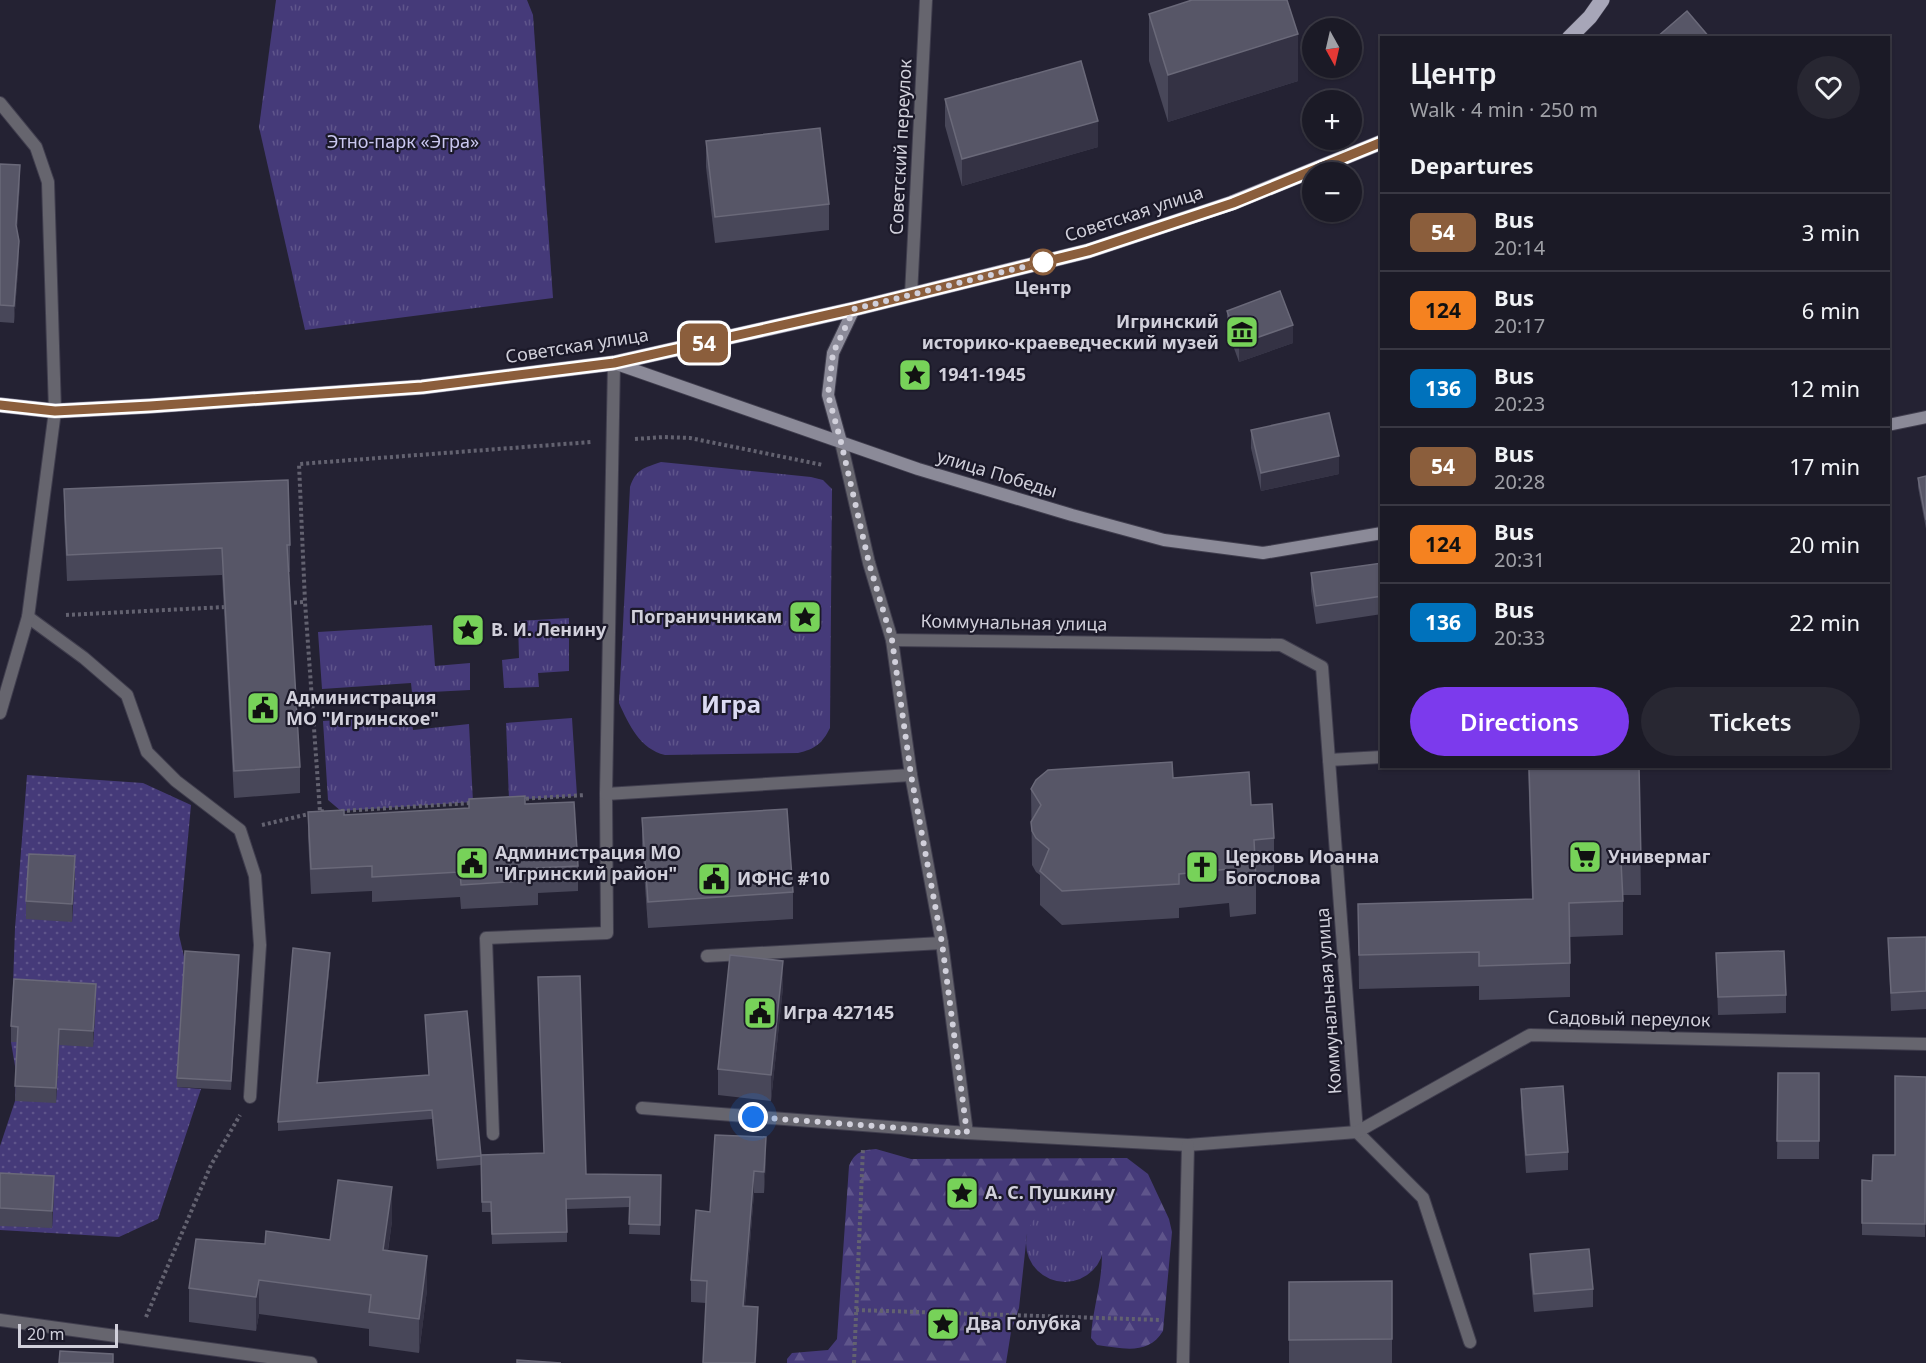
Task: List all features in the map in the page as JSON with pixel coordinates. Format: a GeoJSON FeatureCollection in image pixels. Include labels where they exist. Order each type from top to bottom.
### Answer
{"type":"FeatureCollection","features":[{"type":"Feature","properties":{"kind":"main road"},"geometry":{"type":"LineString","coordinates":[[1571,36],[1590,17],[1602,0]]}},
{"type":"Feature","properties":{"kind":"main road","name":"Советская улица"},"geometry":{"type":"LineString","coordinates":[[0,405],[55,411],[422,387],[614,363],[854,309],[1099,248],[1233,203],[1380,143]]}},
{"type":"Feature","properties":{"kind":"main road"},"geometry":{"type":"LineString","coordinates":[[841,442],[828,395],[833,353],[854,309]]}},
{"type":"Feature","properties":{"kind":"main road","name":"улица Победы"},"geometry":{"type":"LineString","coordinates":[[614,363],[918,469],[1164,540],[1263,553],[1380,533]]}},
{"type":"Feature","properties":{"kind":"main road"},"geometry":{"type":"LineString","coordinates":[[1890,425],[1926,417]]}},
{"type":"Feature","properties":{"kind":"street","name":"Советский переулок"},"geometry":{"type":"LineString","coordinates":[[911,295],[926,0]]}},
{"type":"Feature","properties":{"kind":"street"},"geometry":{"type":"LineString","coordinates":[[0,103],[36,147],[48,182],[55,411],[28,617],[0,712]]}},
{"type":"Feature","properties":{"kind":"street"},"geometry":{"type":"LineString","coordinates":[[493,1134],[486,938],[607,933],[606,794],[614,363]]}},
{"type":"Feature","properties":{"kind":"street"},"geometry":{"type":"LineString","coordinates":[[841,442],[869,563],[892,640],[911,775],[942,943],[967,1133]]}},
{"type":"Feature","properties":{"kind":"street"},"geometry":{"type":"LineString","coordinates":[[28,617],[84,658],[126,695],[147,752],[176,781],[240,830],[255,876],[260,945],[250,1096]]}},
{"type":"Feature","properties":{"kind":"street","name":"Коммунальная улица"},"geometry":{"type":"LineString","coordinates":[[892,640],[1281,645],[1323,667],[1357,1132]]}},
{"type":"Feature","properties":{"kind":"street"},"geometry":{"type":"LineString","coordinates":[[1329,760],[1380,757]]}},
{"type":"Feature","properties":{"kind":"street"},"geometry":{"type":"LineString","coordinates":[[606,794],[911,775]]}},
{"type":"Feature","properties":{"kind":"street"},"geometry":{"type":"LineString","coordinates":[[707,956],[942,943]]}},
{"type":"Feature","properties":{"kind":"street","name":"Садовый переулок"},"geometry":{"type":"LineString","coordinates":[[1357,1132],[1530,1035],[1926,1044]]}},
{"type":"Feature","properties":{"kind":"street"},"geometry":{"type":"LineString","coordinates":[[642,1108],[967,1133],[1188,1145],[1357,1132],[1423,1198],[1470,1342]]}},
{"type":"Feature","properties":{"kind":"street"},"geometry":{"type":"LineString","coordinates":[[1183,1363],[1188,1145]]}},
{"type":"Feature","properties":{"kind":"street"},"geometry":{"type":"LineString","coordinates":[[0,1320],[137,1337],[311,1363]]}},
{"type":"Feature","properties":{"kind":"path"},"geometry":{"type":"LineString","coordinates":[[320,812],[305,602],[299,464],[664,436],[690,438],[847,470]]}},
{"type":"Feature","properties":{"kind":"path"},"geometry":{"type":"LineString","coordinates":[[282,604],[305,602]]}},
{"type":"Feature","properties":{"kind":"path"},"geometry":{"type":"LineString","coordinates":[[28,617],[236,606]]}},
{"type":"Feature","properties":{"kind":"path"},"geometry":{"type":"LineString","coordinates":[[509,800],[606,794]]}},
{"type":"Feature","properties":{"kind":"path"},"geometry":{"type":"LineString","coordinates":[[240,830],[320,812],[473,802]]}},
{"type":"Feature","properties":{"kind":"path"},"geometry":{"type":"LineString","coordinates":[[137,1337],[212,1165],[250,1096]]}},
{"type":"Feature","properties":{"kind":"path"},"geometry":{"type":"LineString","coordinates":[[854,1363],[864,1126]]}},
{"type":"Feature","properties":{"kind":"path"},"geometry":{"type":"LineString","coordinates":[[856,1310],[1184,1321]]}},
{"type":"Feature","properties":{"kind":"green space","name":"Этно-парк «Эгра»"},"geometry":{"type":"Polygon","coordinates":[[[276,0],[527,0],[533,15],[553,298],[305,330],[259,127],[276,0]]]}},
{"type":"Feature","properties":{"kind":"green space"},"geometry":{"type":"Polygon","coordinates":[[[661,462],[811,477],[823,480],[832,489],[830,728],[821,742],[813,748],[798,753],[665,755],[656,752],[642,742],[627,720],[619,703],[630,487],[641,470],[661,462]]]}},
{"type":"Feature","properties":{"kind":"green space"},"geometry":{"type":"Polygon","coordinates":[[[569,618],[569,671],[538,673],[539,687],[504,688],[502,660],[519,658],[518,621],[569,618]]]}},
{"type":"Feature","properties":{"kind":"green space"},"geometry":{"type":"Polygon","coordinates":[[[432,625],[435,666],[470,663],[470,690],[412,693],[411,683],[322,689],[318,632],[432,625]]]}},
{"type":"Feature","properties":{"kind":"green space"},"geometry":{"type":"Polygon","coordinates":[[[411,715],[413,730],[469,724],[473,802],[341,811],[328,800],[323,721],[411,715]]]}},
{"type":"Feature","properties":{"kind":"green space"},"geometry":{"type":"Polygon","coordinates":[[[572,718],[577,796],[509,800],[506,723],[572,718]]]}},
{"type":"Feature","properties":{"kind":"green space"},"geometry":{"type":"Polygon","coordinates":[[[27,775],[143,783],[191,805],[179,935],[185,961],[177,1087],[201,1089],[158,1219],[119,1237],[0,1230],[0,1146],[15,1101],[16,1072],[11,1042],[15,928],[27,775]]]}},
{"type":"Feature","properties":{"kind":"green space"},"geometry":{"type":"Polygon","coordinates":[[[876,1149],[911,1159],[1127,1158],[1148,1174],[1169,1219],[1172,1232],[1163,1331],[1150,1344],[1134,1349],[1097,1345],[1091,1338],[1102,1264],[1100,1240],[1027,1234],[1019,1308],[1011,1332],[1006,1363],[787,1363],[792,1353],[828,1350],[837,1339],[849,1166],[860,1153],[876,1149]]]}},
{"type":"Feature","properties":{"kind":"green space"},"geometry":{"type":"Polygon","coordinates":[[[1065,1204],[1080,1207],[1097,1221],[1104,1243],[1101,1258],[1087,1275],[1065,1282],[1050,1279],[1033,1265],[1026,1243],[1029,1228],[1043,1211],[1065,1204]]]}},
{"type":"Feature","properties":{"kind":"building"},"geometry":{"type":"Polygon","coordinates":[[[1192,0],[1287,0],[1298,34],[1168,75],[1149,14],[1192,0]]]}},
{"type":"Feature","properties":{"kind":"building"},"geometry":{"type":"Polygon","coordinates":[[[1687,11],[1708,36],[1658,36],[1687,11]]]}},
{"type":"Feature","properties":{"kind":"building"},"geometry":{"type":"Polygon","coordinates":[[[1081,61],[1098,121],[962,159],[945,99],[1081,61]]]}},
{"type":"Feature","properties":{"kind":"building"},"geometry":{"type":"Polygon","coordinates":[[[820,128],[829,204],[715,217],[706,141],[820,128]]]}},
{"type":"Feature","properties":{"kind":"building"},"geometry":{"type":"Polygon","coordinates":[[[0,164],[20,165],[16,225],[19,241],[14,306],[0,305],[0,164]]]}},
{"type":"Feature","properties":{"kind":"building"},"geometry":{"type":"Polygon","coordinates":[[[1280,291],[1293,325],[1239,344],[1227,311],[1280,291]]]}},
{"type":"Feature","properties":{"kind":"building"},"geometry":{"type":"Polygon","coordinates":[[[1329,413],[1339,456],[1261,473],[1251,430],[1329,413]]]}},
{"type":"Feature","properties":{"kind":"building"},"geometry":{"type":"Polygon","coordinates":[[[1926,476],[1926,520],[1918,478],[1926,476]]]}},
{"type":"Feature","properties":{"kind":"building"},"geometry":{"type":"Polygon","coordinates":[[[288,480],[290,545],[287,545],[300,767],[234,771],[222,548],[67,555],[64,489],[288,480]]]}},
{"type":"Feature","properties":{"kind":"building"},"geometry":{"type":"Polygon","coordinates":[[[1380,563],[1380,596],[1316,606],[1311,573],[1380,563]]]}},
{"type":"Feature","properties":{"kind":"building"},"geometry":{"type":"Polygon","coordinates":[[[1172,762],[1173,778],[1249,772],[1251,805],[1272,804],[1274,838],[1254,840],[1256,880],[1230,883],[1229,869],[1179,874],[1179,884],[1062,891],[1040,871],[1049,849],[1036,838],[1032,831],[1031,822],[1041,805],[1031,789],[1036,780],[1048,770],[1172,762]]]}},
{"type":"Feature","properties":{"kind":"building","name":"Универмаг"},"geometry":{"type":"Polygon","coordinates":[[[1529,768],[1639,768],[1641,861],[1621,861],[1623,901],[1569,903],[1570,963],[1479,966],[1479,952],[1359,955],[1358,904],[1533,899],[1529,768]]]}},
{"type":"Feature","properties":{"kind":"building"},"geometry":{"type":"Polygon","coordinates":[[[525,796],[525,804],[574,802],[578,866],[537,868],[538,880],[461,885],[460,872],[372,877],[372,866],[311,869],[308,812],[344,810],[344,815],[469,808],[469,799],[525,796]]]}},
{"type":"Feature","properties":{"kind":"building"},"geometry":{"type":"Polygon","coordinates":[[[787,809],[793,892],[648,902],[642,818],[787,809]]]}},
{"type":"Feature","properties":{"kind":"building"},"geometry":{"type":"Polygon","coordinates":[[[29,854],[75,856],[72,904],[26,901],[29,854]]]}},
{"type":"Feature","properties":{"kind":"building"},"geometry":{"type":"Polygon","coordinates":[[[1926,937],[1926,991],[1891,993],[1888,938],[1926,937]]]}},
{"type":"Feature","properties":{"kind":"building"},"geometry":{"type":"Polygon","coordinates":[[[293,948],[330,953],[317,1083],[429,1075],[425,1015],[467,1011],[481,1156],[437,1160],[432,1110],[278,1122],[293,948]]]}},
{"type":"Feature","properties":{"kind":"building"},"geometry":{"type":"Polygon","coordinates":[[[185,951],[239,955],[231,1081],[177,1078],[185,951]]]}},
{"type":"Feature","properties":{"kind":"building"},"geometry":{"type":"Polygon","coordinates":[[[1784,951],[1786,995],[1718,997],[1716,953],[1784,951]]]}},
{"type":"Feature","properties":{"kind":"building"},"geometry":{"type":"Polygon","coordinates":[[[730,955],[783,961],[771,1075],[718,1069],[730,955]]]}},
{"type":"Feature","properties":{"kind":"building"},"geometry":{"type":"Polygon","coordinates":[[[580,976],[586,1174],[661,1175],[660,1225],[629,1224],[630,1197],[566,1199],[567,1232],[492,1234],[491,1202],[482,1202],[481,1155],[544,1153],[538,977],[580,976]]]}},
{"type":"Feature","properties":{"kind":"building"},"geometry":{"type":"Polygon","coordinates":[[[14,979],[96,984],[93,1031],[59,1029],[56,1088],[15,1086],[18,1027],[11,1026],[14,979]]]}},
{"type":"Feature","properties":{"kind":"building"},"geometry":{"type":"Polygon","coordinates":[[[1778,1073],[1819,1073],[1819,1141],[1777,1141],[1778,1073]]]}},
{"type":"Feature","properties":{"kind":"building"},"geometry":{"type":"Polygon","coordinates":[[[1895,1076],[1926,1077],[1925,1224],[1862,1223],[1862,1180],[1872,1181],[1873,1155],[1895,1155],[1895,1076]]]}},
{"type":"Feature","properties":{"kind":"building"},"geometry":{"type":"Polygon","coordinates":[[[1563,1086],[1568,1152],[1526,1155],[1521,1089],[1563,1086]]]}},
{"type":"Feature","properties":{"kind":"building"},"geometry":{"type":"Polygon","coordinates":[[[715,1135],[766,1137],[764,1172],[754,1171],[743,1306],[758,1307],[755,1363],[703,1363],[707,1281],[691,1280],[696,1210],[710,1212],[715,1135]]]}},
{"type":"Feature","properties":{"kind":"building"},"geometry":{"type":"Polygon","coordinates":[[[0,1173],[54,1176],[52,1211],[0,1208],[0,1173]]]}},
{"type":"Feature","properties":{"kind":"building"},"geometry":{"type":"Polygon","coordinates":[[[338,1180],[392,1187],[383,1250],[427,1256],[419,1319],[369,1312],[371,1295],[259,1280],[256,1297],[189,1288],[196,1239],[265,1244],[266,1231],[330,1240],[338,1180]]]}},
{"type":"Feature","properties":{"kind":"building"},"geometry":{"type":"Polygon","coordinates":[[[1589,1249],[1593,1289],[1534,1294],[1530,1254],[1589,1249]]]}},
{"type":"Feature","properties":{"kind":"building"},"geometry":{"type":"Polygon","coordinates":[[[1392,1281],[1392,1339],[1289,1340],[1289,1282],[1392,1281]]]}},
{"type":"Feature","properties":{"kind":"building"},"geometry":{"type":"Polygon","coordinates":[[[60,1351],[113,1354],[113,1363],[59,1363],[60,1351]]]}},
{"type":"Feature","properties":{"kind":"building"},"geometry":{"type":"Polygon","coordinates":[[[517,1360],[561,1363],[517,1363],[517,1360]]]}},
{"type":"Feature","properties":{"kind":"bus line","name":"54"},"geometry":{"type":"LineString","coordinates":[[0,405],[55,411],[150,406],[422,387],[614,363],[854,309],[1088,251],[1233,203],[1380,143]]}},
{"type":"Feature","properties":{"kind":"place","name":"Центр"},"geometry":{"type":"Point","coordinates":[1043,262]}},
{"type":"Feature","properties":{"kind":"place","name":"Игринский историко-краеведческий музей"},"geometry":{"type":"Point","coordinates":[1242,332]}},
{"type":"Feature","properties":{"kind":"place","name":"1941-1945"},"geometry":{"type":"Point","coordinates":[915,375]}},
{"type":"Feature","properties":{"kind":"place","name":"Пограничникам"},"geometry":{"type":"Point","coordinates":[805,617]}},
{"type":"Feature","properties":{"kind":"place","name":"В. И. Ленину"},"geometry":{"type":"Point","coordinates":[468,630]}},
{"type":"Feature","properties":{"kind":"place","name":"Администрация МО \"Игринское\""},"geometry":{"type":"Point","coordinates":[263,708]}},
{"type":"Feature","properties":{"kind":"place","name":"Универмаг"},"geometry":{"type":"Point","coordinates":[1585,857]}},
{"type":"Feature","properties":{"kind":"place","name":"Администрация МО \"Игринский район\""},"geometry":{"type":"Point","coordinates":[472,863]}},
{"type":"Feature","properties":{"kind":"place","name":"Церковь Иоанна Богослова"},"geometry":{"type":"Point","coordinates":[1202,867]}},
{"type":"Feature","properties":{"kind":"place","name":"ИФНС #10"},"geometry":{"type":"Point","coordinates":[714,879]}},
{"type":"Feature","properties":{"kind":"place","name":"Игра 427145"},"geometry":{"type":"Point","coordinates":[760,1013]}},
{"type":"Feature","properties":{"kind":"place","name":"А. С. Пушкину"},"geometry":{"type":"Point","coordinates":[962,1193]}},
{"type":"Feature","properties":{"kind":"place","name":"Два Голубка"},"geometry":{"type":"Point","coordinates":[943,1324]}},
{"type":"Feature","properties":{"kind":"district","name":"Игра"},"geometry":{"type":"Point","coordinates":[731,705]}},
{"type":"Feature","properties":{"kind":"route"},"geometry":{"type":"LineString","coordinates":[[753,1117],[967,1133],[942,943],[911,775],[892,640],[869,563],[828,395],[833,353],[854,309],[1043,262]]}}]}
